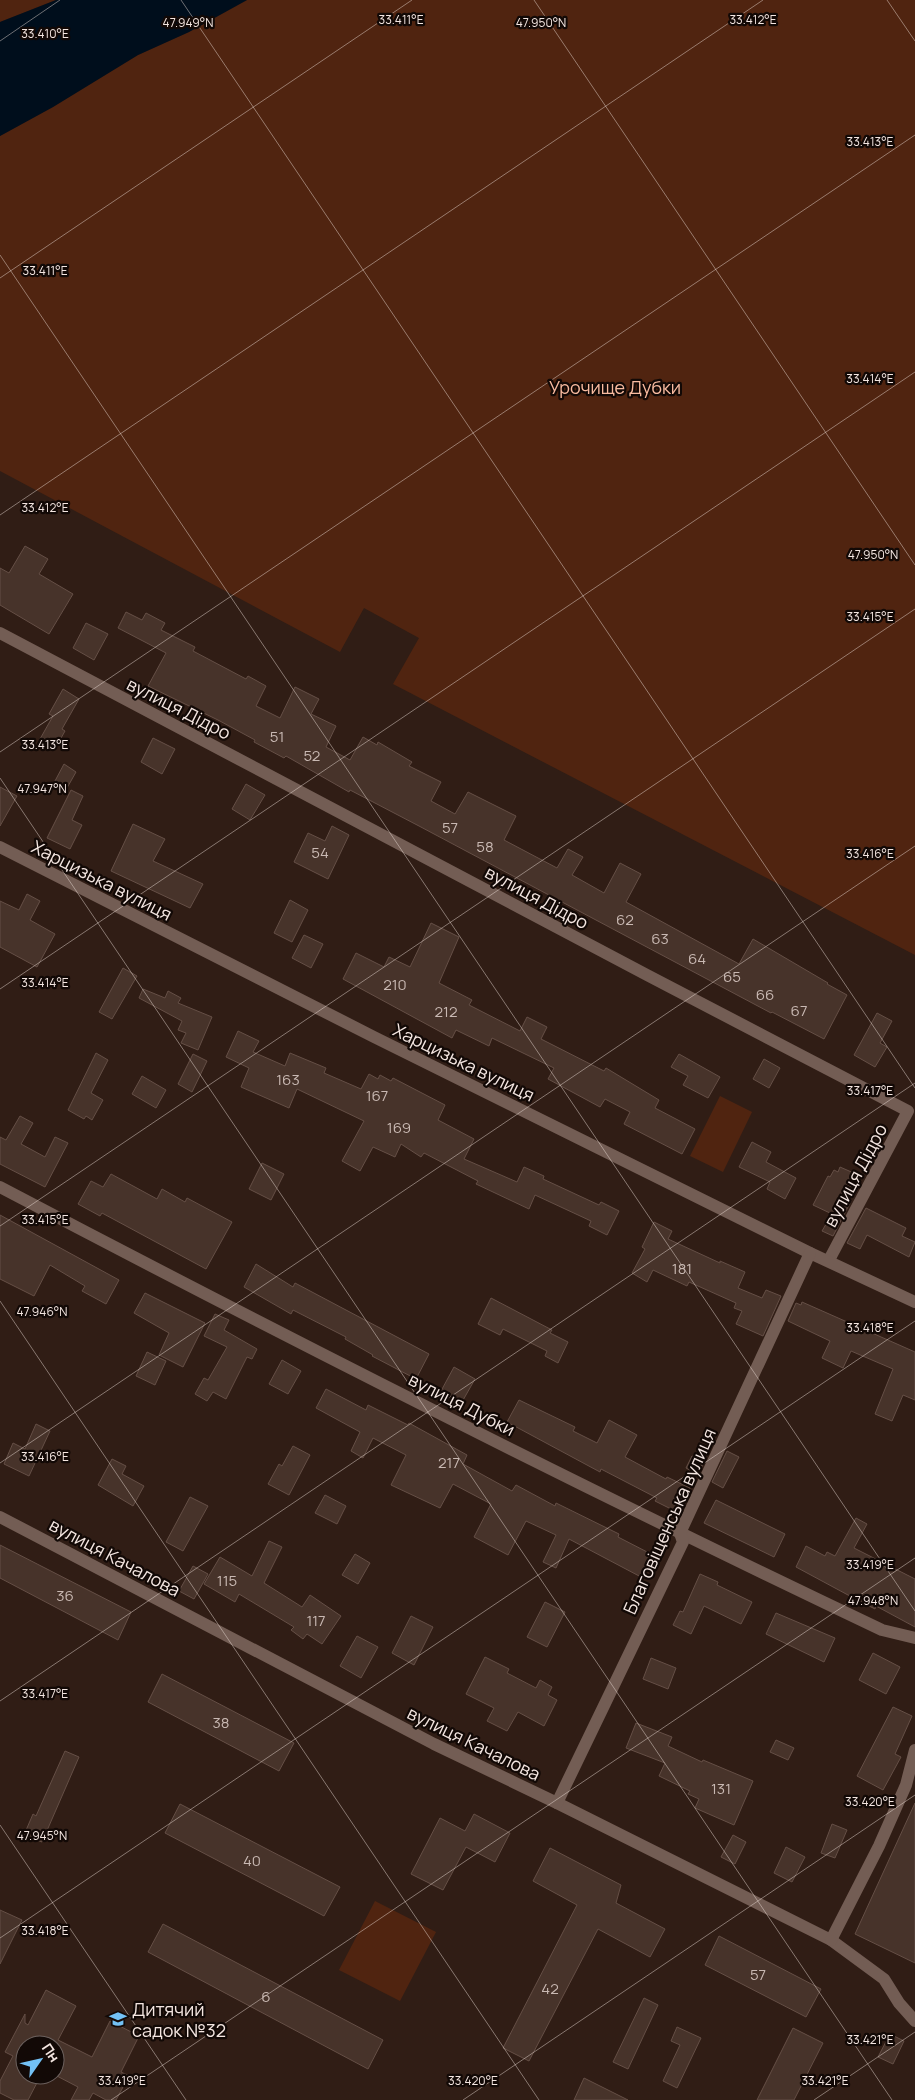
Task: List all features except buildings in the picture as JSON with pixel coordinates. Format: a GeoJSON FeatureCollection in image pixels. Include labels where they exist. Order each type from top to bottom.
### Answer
{"type":"FeatureCollection","features":[{"type":"Feature","properties":{"kind":"street","name":"вулиця Дідро"},"geometry":{"type":"LineString","coordinates":[[0,633],[647,975],[912,1105],[829,1260]]}},
{"type":"Feature","properties":{"kind":"street","name":"Харцизька вулиця"},"geometry":{"type":"LineString","coordinates":[[0,847],[365,1033],[810,1253],[829,1260],[915,1302]]}},
{"type":"Feature","properties":{"kind":"street","name":"вулиця Дубки"},"geometry":{"type":"LineString","coordinates":[[0,1187],[369,1377],[680,1533],[882,1630],[915,1638]]}},
{"type":"Feature","properties":{"kind":"street","name":"Благовіщенська вулиця"},"geometry":{"type":"LineString","coordinates":[[557,1803],[683,1542],[680,1533],[810,1253]]}},
{"type":"Feature","properties":{"kind":"street","name":"вулиця Качалова"},"geometry":{"type":"LineString","coordinates":[[0,1517],[434,1744],[557,1803],[831,1940],[884,1979],[899,2003],[915,2021]]}},
{"type":"Feature","properties":{"kind":"street"},"geometry":{"type":"LineString","coordinates":[[831,1940],[879,1846],[906,1785],[915,1750]]}},
{"type":"Feature","properties":{"kind":"green space"},"geometry":{"type":"Polygon","coordinates":[[[0,0],[56,0],[0,22],[0,0]]]}},
{"type":"Feature","properties":{"kind":"green space","name":"Урочище Дубки"},"geometry":{"type":"Polygon","coordinates":[[[247,0],[915,0],[915,955],[393,684],[419,638],[364,608],[340,652],[0,471],[0,136],[53,107],[138,55],[189,32],[247,0]]]}},
{"type":"Feature","properties":{"kind":"green space"},"geometry":{"type":"Polygon","coordinates":[[[720,1096],[752,1112],[723,1172],[690,1156],[720,1096]]]}},
{"type":"Feature","properties":{"kind":"green space"},"geometry":{"type":"Polygon","coordinates":[[[375,1901],[436,1932],[400,2001],[339,1970],[375,1901]]]}},
{"type":"Feature","properties":{"kind":"water"},"geometry":{"type":"Polygon","coordinates":[[[56,0],[247,0],[189,32],[138,55],[53,107],[0,136],[0,22],[56,0]]]}},
{"type":"Feature","properties":{"kind":"place","name":"Дитячий садок №32"},"geometry":{"type":"Point","coordinates":[118,2019]}}]}
